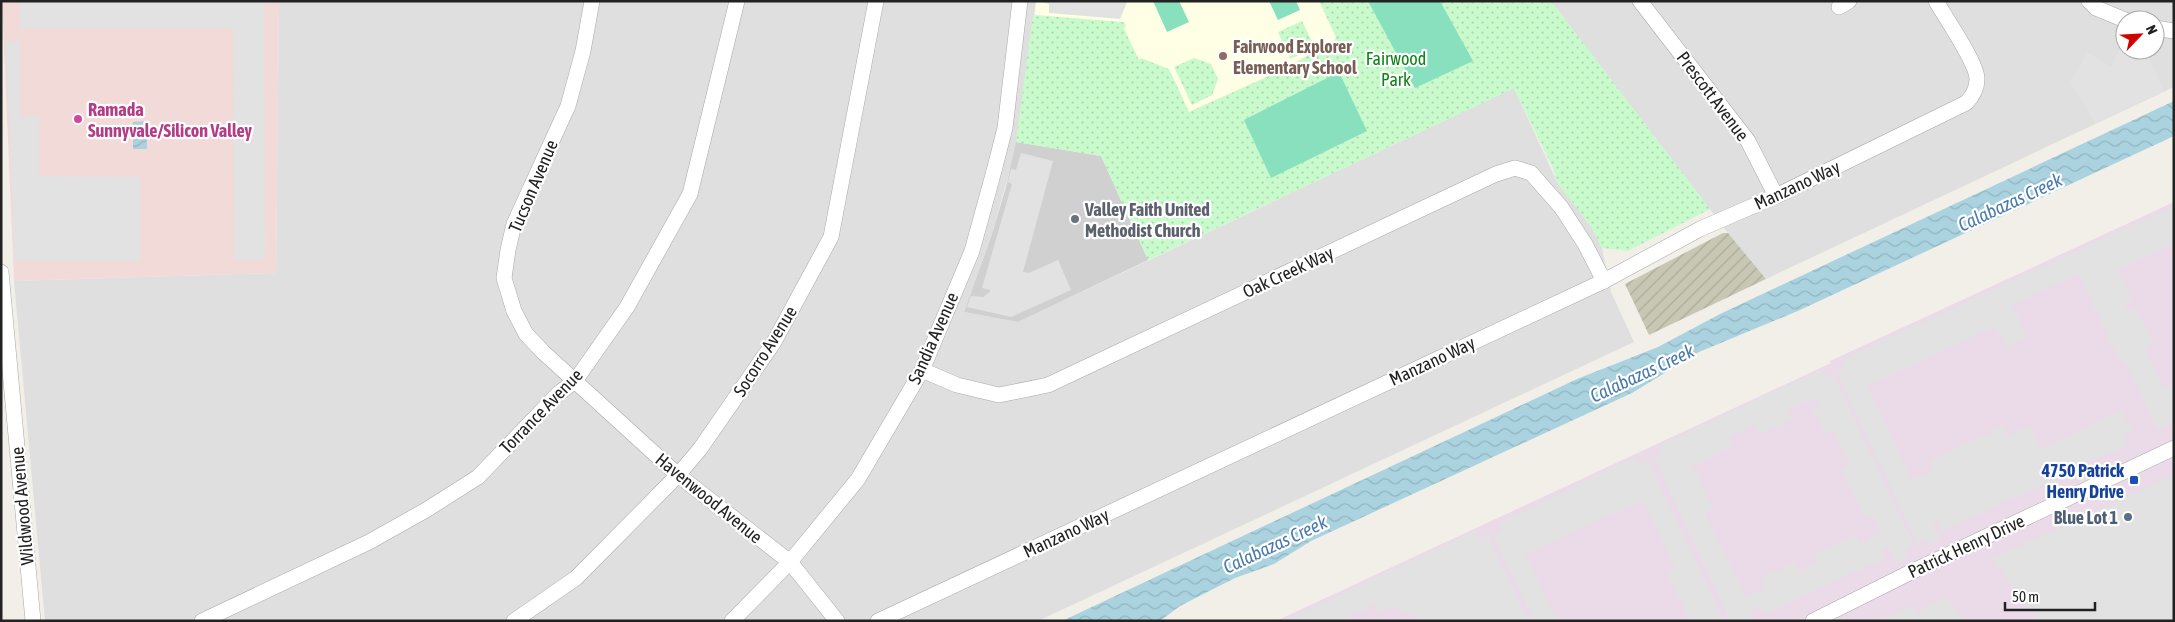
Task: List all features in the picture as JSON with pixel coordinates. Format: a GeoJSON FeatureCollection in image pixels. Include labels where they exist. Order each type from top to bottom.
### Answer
{"type":"FeatureCollection","features":[{"type":"Feature","properties":{"kind":"street","name":"Tucson Avenue"},"geometry":{"type":"LineString","coordinates":[[575,381],[526,334],[514,311],[504,278],[514,224],[568,106],[583,51],[592,1]]}},
{"type":"Feature","properties":{"kind":"street","name":"Torrance Avenue"},"geometry":{"type":"LineString","coordinates":[[202,621],[368,542],[478,477],[559,393],[575,381],[627,307],[690,194],[737,1]]}},
{"type":"Feature","properties":{"kind":"street","name":"Socorro Avenue"},"geometry":{"type":"LineString","coordinates":[[514,621],[576,578],[678,476],[700,449],[774,342],[831,237],[876,1]]}},
{"type":"Feature","properties":{"kind":"street","name":"Sandia Avenue"},"geometry":{"type":"LineString","coordinates":[[732,621],[790,562],[858,479],[922,370],[972,251],[994,171],[1005,128],[1020,1]]}},
{"type":"Feature","properties":{"kind":"street","name":"Prescott Avenue"},"geometry":{"type":"LineString","coordinates":[[1640,1],[1748,141],[1776,196]]}},
{"type":"Feature","properties":{"kind":"street","name":"Manzano Way"},"geometry":{"type":"LineString","coordinates":[[878,621],[1604,281],[1700,229],[1776,196],[1966,104],[1973,96],[1977,77],[1973,65],[1936,1]]}},
{"type":"Feature","properties":{"kind":"street"},"geometry":{"type":"LineString","coordinates":[[2089,1],[2096,8],[2115,16]]}},
{"type":"Feature","properties":{"kind":"street","name":"Oak Creek Way"},"geometry":{"type":"LineString","coordinates":[[922,370],[956,385],[999,395],[1048,385],[1496,174],[1515,168],[1532,173],[1561,207],[1585,244],[1604,281]]}},
{"type":"Feature","properties":{"kind":"street","name":"Wildwood Avenue"},"geometry":{"type":"LineString","coordinates":[[1,272],[33,621]]}},
{"type":"Feature","properties":{"kind":"street","name":"Havenwood Avenue"},"geometry":{"type":"LineString","coordinates":[[575,381],[678,476],[790,562],[837,621]]}},
{"type":"Feature","properties":{"kind":"street","name":"Patrick Henry Drive"},"geometry":{"type":"LineString","coordinates":[[1813,621],[1909,573],[2174,448]]}},
{"type":"Feature","properties":{"kind":"shaded area"},"geometry":{"type":"Polygon","coordinates":[[[2,1],[279,1],[276,273],[14,281],[2,1]]]}},
{"type":"Feature","properties":{"kind":"shaded area"},"geometry":{"type":"Polygon","coordinates":[[[20,1],[264,1],[265,260],[234,260],[233,29],[20,29],[20,1]]]}},
{"type":"Feature","properties":{"kind":"shaded area"},"geometry":{"type":"Polygon","coordinates":[[[279,1],[1036,1],[1017,144],[991,237],[964,312],[1018,322],[1514,88],[1557,182],[1592,228],[1602,248],[1611,292],[1634,342],[1038,621],[45,621],[14,281],[276,273],[279,1]]]}},
{"type":"Feature","properties":{"kind":"shaded area","name":"Fairwood Explorer Elementary School"},"geometry":{"type":"Polygon","coordinates":[[[1036,1],[1319,1],[1336,37],[1335,40],[1283,70],[1189,112],[1169,69],[1139,61],[1121,23],[1035,15],[1036,1]]]}},
{"type":"Feature","properties":{"kind":"shaded area"},"geometry":{"type":"Polygon","coordinates":[[[1036,1],[1127,2],[1120,19],[1049,13],[1049,4],[1036,1]]]}},
{"type":"Feature","properties":{"kind":"shaded area"},"geometry":{"type":"Polygon","coordinates":[[[1551,1],[2174,1],[2174,87],[1766,279],[1728,233],[1551,1]]]}},
{"type":"Feature","properties":{"kind":"shaded area"},"geometry":{"type":"Polygon","coordinates":[[[20,41],[20,115],[39,116],[39,176],[140,177],[141,261],[15,261],[6,42],[20,41]]]}},
{"type":"Feature","properties":{"kind":"shaded area"},"geometry":{"type":"Polygon","coordinates":[[[2087,53],[2111,66],[2115,58],[2115,60],[2150,60],[2164,91],[2095,123],[2070,82],[2087,53]]]}},
{"type":"Feature","properties":{"kind":"shaded area"},"geometry":{"type":"Polygon","coordinates":[[[1016,142],[1101,156],[1148,260],[1018,322],[964,312],[991,237],[1006,187],[1016,142]]]}},
{"type":"Feature","properties":{"kind":"shaded area"},"geometry":{"type":"Polygon","coordinates":[[[1021,153],[1053,161],[1023,272],[1029,273],[1058,260],[1071,290],[1011,317],[967,307],[971,296],[983,297],[990,292],[990,290],[982,288],[1012,184],[1008,182],[1011,169],[1016,170],[1021,153]]]}},
{"type":"Feature","properties":{"kind":"shaded area"},"geometry":{"type":"Polygon","coordinates":[[[2174,202],[2174,621],[1276,621],[1831,363],[1830,361],[2174,202]]]}},
{"type":"Feature","properties":{"kind":"shaded area"},"geometry":{"type":"Polygon","coordinates":[[[2174,206],[2174,243],[2117,270],[2132,300],[2125,303],[2128,312],[2136,308],[2153,344],[2145,349],[2164,388],[2174,384],[2174,428],[2171,423],[2157,429],[2125,361],[2120,362],[2079,274],[2012,305],[2027,338],[2006,347],[1996,326],[1868,386],[1912,480],[1934,470],[1930,461],[2003,427],[2007,436],[2030,425],[2041,449],[2122,410],[2132,432],[2123,436],[2127,445],[2055,478],[2057,483],[2045,489],[2042,485],[1942,531],[1937,522],[1933,525],[1940,539],[1928,545],[1924,539],[1917,543],[1837,373],[1845,368],[1841,360],[2174,206]]]}},
{"type":"Feature","properties":{"kind":"shaded area"},"geometry":{"type":"Polygon","coordinates":[[[1723,233],[1728,233],[1766,279],[1649,335],[1625,284],[1723,233]]]}},
{"type":"Feature","properties":{"kind":"shaded area"},"geometry":{"type":"Polygon","coordinates":[[[1821,370],[1825,378],[1833,374],[1914,544],[1905,550],[1908,558],[1897,563],[1889,548],[1884,547],[1881,550],[1885,558],[1764,614],[1760,606],[1753,609],[1751,613],[1754,621],[1730,621],[1654,457],[1662,453],[1658,446],[1821,370]],[[1818,399],[1809,400],[1789,410],[1792,420],[1759,435],[1754,425],[1729,437],[1733,446],[1693,466],[1713,508],[1704,514],[1745,596],[1765,588],[1761,579],[1794,563],[1799,572],[1817,563],[1814,554],[1856,535],[1860,544],[1881,532],[1873,515],[1865,519],[1841,469],[1850,464],[1833,431],[1824,432],[1813,409],[1821,405],[1818,399]]]}},
{"type":"Feature","properties":{"kind":"shaded area"},"geometry":{"type":"Polygon","coordinates":[[[1636,457],[1640,464],[1648,461],[1724,621],[1690,621],[1668,574],[1676,570],[1643,500],[1525,554],[1557,621],[1534,621],[1493,534],[1501,531],[1499,523],[1636,457]]]}},
{"type":"Feature","properties":{"kind":"shaded area","name":"Blue Lot 1"},"geometry":{"type":"Polygon","coordinates":[[[2174,475],[2174,621],[2039,621],[1992,559],[2174,475]]]}},
{"type":"Feature","properties":{"kind":"shaded area"},"geometry":{"type":"Polygon","coordinates":[[[1474,532],[1479,540],[1488,535],[1528,621],[1429,621],[1391,607],[1379,614],[1374,605],[1339,621],[1284,621],[1474,532]]]}},
{"type":"Feature","properties":{"kind":"shaded area"},"geometry":{"type":"Polygon","coordinates":[[[1946,597],[1965,621],[1879,621],[1913,605],[1917,613],[1946,597]]]}},
{"type":"Feature","properties":{"kind":"green space"},"geometry":{"type":"Polygon","coordinates":[[[1153,1],[1179,1],[1189,22],[1167,32],[1153,1]]]}},
{"type":"Feature","properties":{"kind":"green space"},"geometry":{"type":"Polygon","coordinates":[[[1269,1],[1296,1],[1300,10],[1278,20],[1269,1]]]}},
{"type":"Feature","properties":{"kind":"green space","name":"Fairwood Park"},"geometry":{"type":"Polygon","coordinates":[[[1319,1],[1551,1],[1710,209],[1628,251],[1602,248],[1592,228],[1557,182],[1553,168],[1514,88],[1148,260],[1101,156],[1016,142],[1033,15],[1123,22],[1126,25],[1124,29],[1139,60],[1141,58],[1169,69],[1189,112],[1282,70],[1335,40],[1336,37],[1319,1]]]}},
{"type":"Feature","properties":{"kind":"green space"},"geometry":{"type":"Polygon","coordinates":[[[1368,1],[1440,1],[1473,61],[1415,88],[1368,1]]]}},
{"type":"Feature","properties":{"kind":"green space"},"geometry":{"type":"Polygon","coordinates":[[[1302,21],[1315,48],[1290,59],[1278,32],[1302,21]]]}},
{"type":"Feature","properties":{"kind":"green space"},"geometry":{"type":"Polygon","coordinates":[[[1194,58],[1211,64],[1218,79],[1212,95],[1192,105],[1174,67],[1194,58]]]}},
{"type":"Feature","properties":{"kind":"green space"},"geometry":{"type":"Polygon","coordinates":[[[1339,72],[1367,131],[1271,178],[1244,120],[1339,72]]]}},
{"type":"Feature","properties":{"kind":"water","name":"Calabazas Creek"},"geometry":{"type":"Polygon","coordinates":[[[2174,101],[2174,136],[1800,310],[1699,352],[1632,393],[1311,541],[1274,564],[1235,578],[1180,606],[1160,621],[1062,621],[1577,379],[1658,347],[1720,314],[2174,101]]]}},
{"type":"Feature","properties":{"kind":"water"},"geometry":{"type":"Polygon","coordinates":[[[146,121],[147,149],[133,149],[133,122],[146,121]]]}},
{"type":"Feature","properties":{"kind":"place","name":"Fairwood Explorer Elementary School"},"geometry":{"type":"Point","coordinates":[1223,56]}},
{"type":"Feature","properties":{"kind":"place","name":"Ramada Sunnyvale/Silicon Valley"},"geometry":{"type":"Point","coordinates":[78,119]}},
{"type":"Feature","properties":{"kind":"place","name":"Valley Faith United Methodist Church"},"geometry":{"type":"Point","coordinates":[1075,219]}},
{"type":"Feature","properties":{"kind":"place","name":"4750 Patrick Henry Drive"},"geometry":{"type":"Point","coordinates":[2134,480]}},
{"type":"Feature","properties":{"kind":"place","name":"Blue Lot 1"},"geometry":{"type":"Point","coordinates":[2128,517]}}]}
